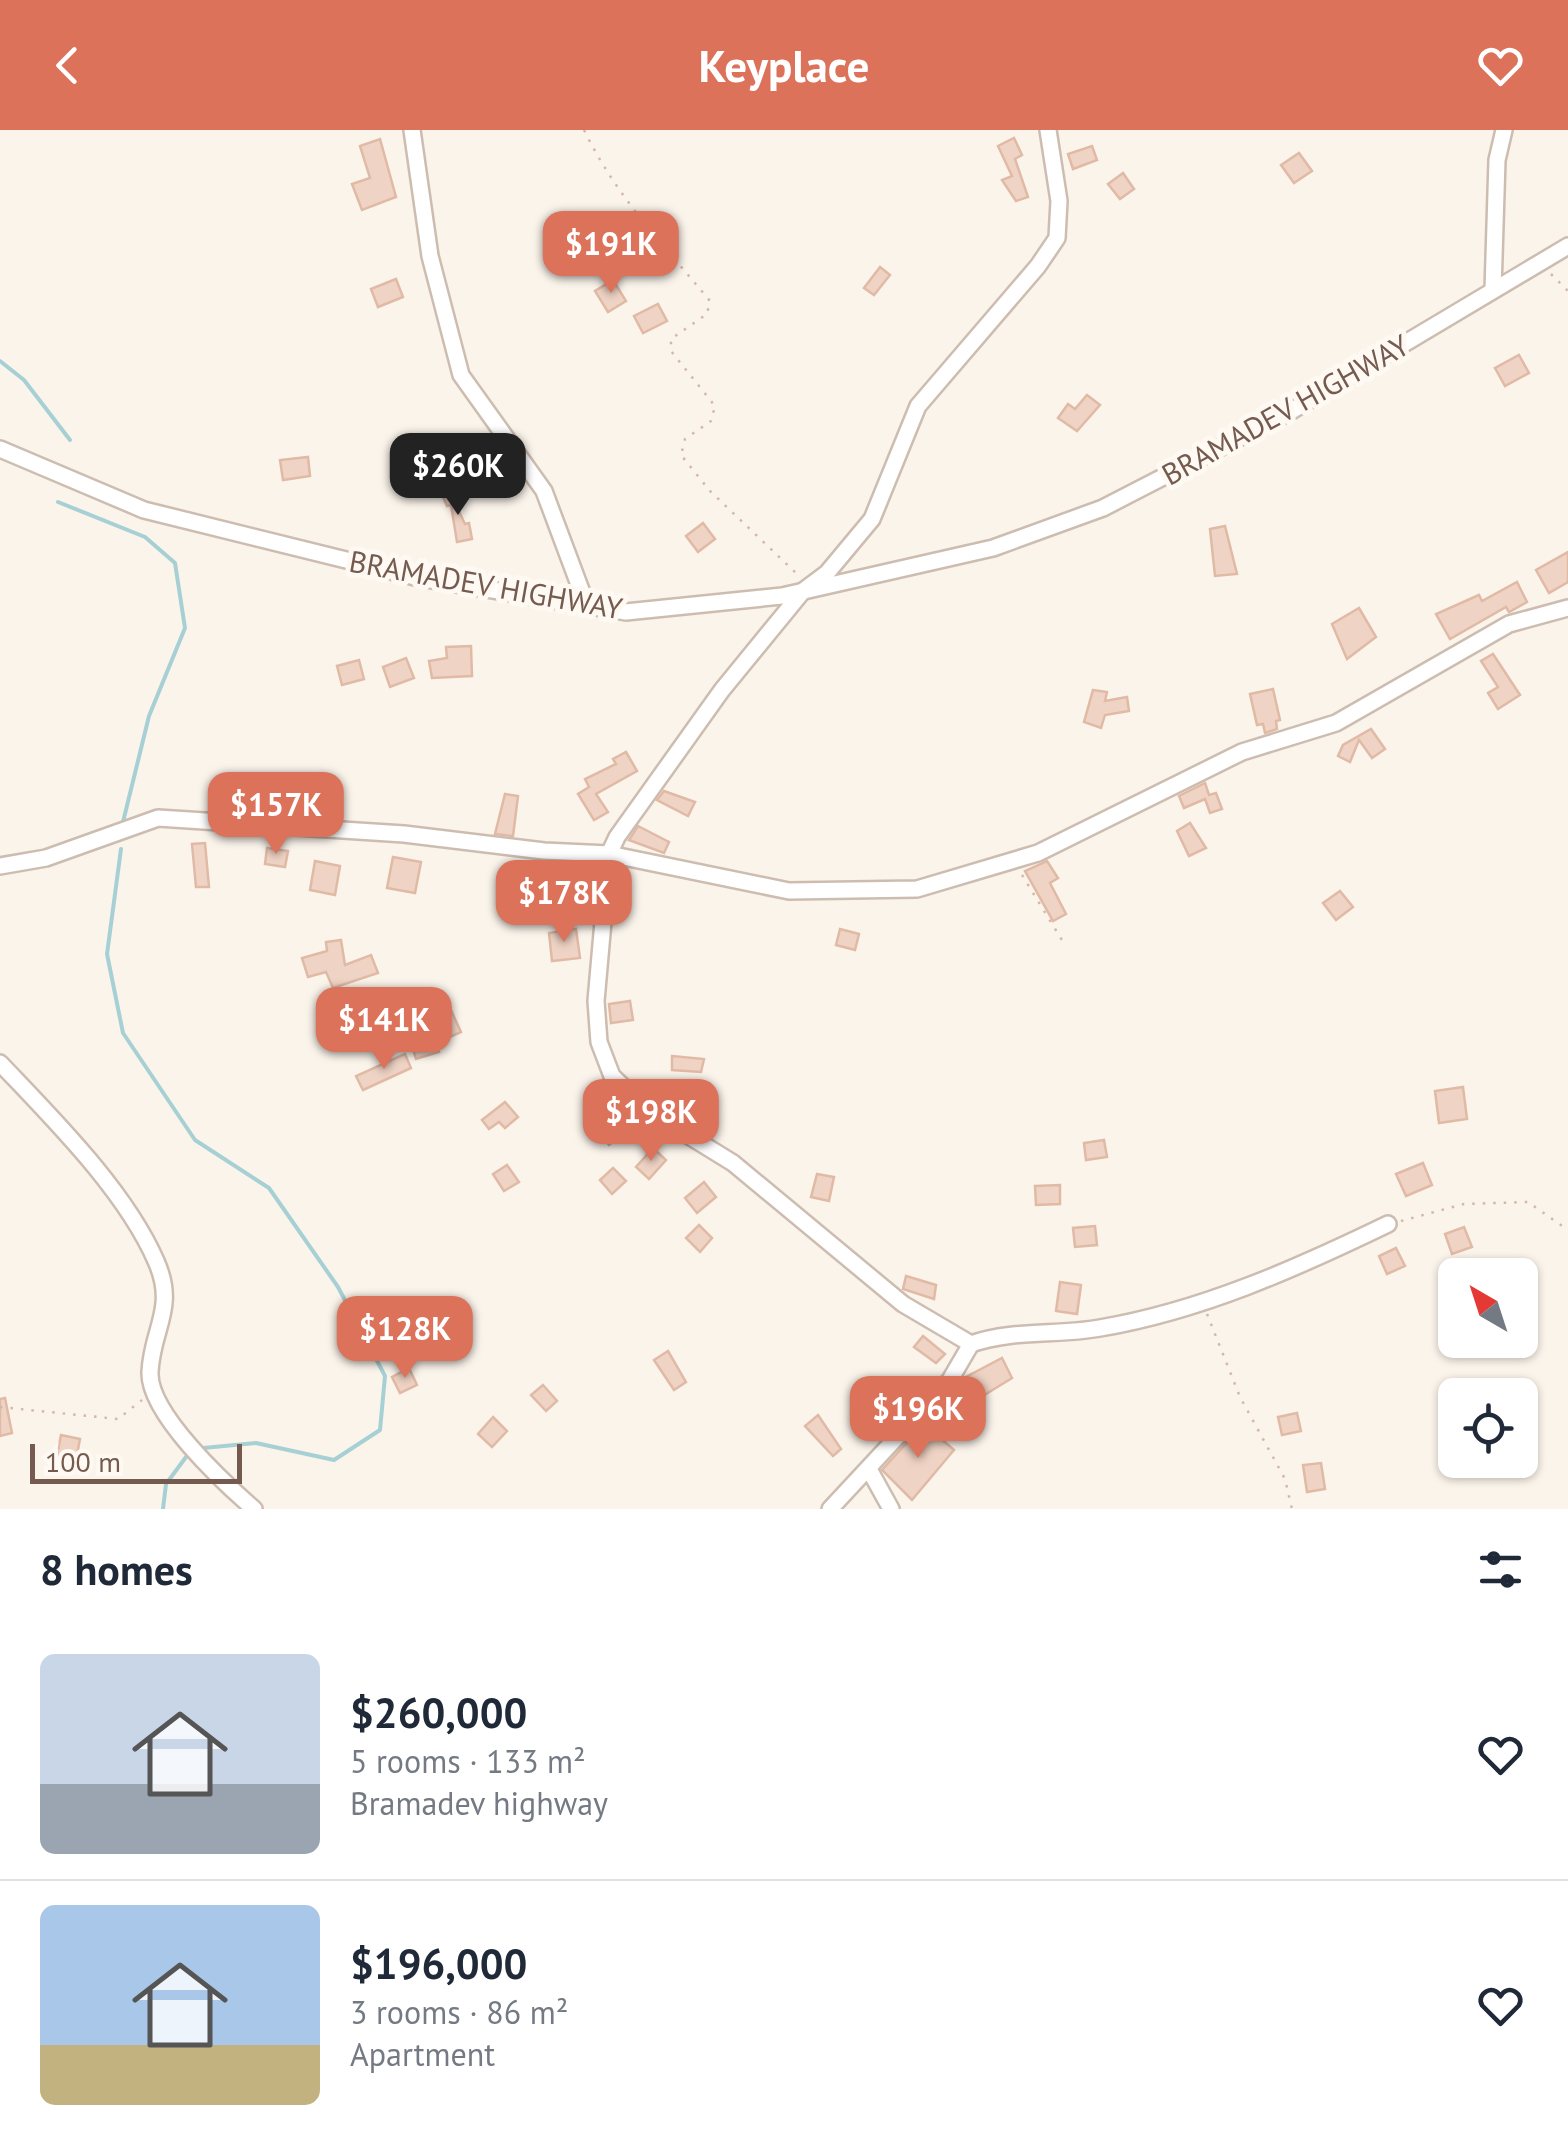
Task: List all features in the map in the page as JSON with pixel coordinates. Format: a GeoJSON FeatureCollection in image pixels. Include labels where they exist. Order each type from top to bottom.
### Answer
{"type":"FeatureCollection","features":[{"type":"Feature","properties":{"kind":"street"},"geometry":{"type":"LineString","coordinates":[[412,130],[430,256],[461,376],[544,491],[587,606]]}},
{"type":"Feature","properties":{"kind":"street"},"geometry":{"type":"LineString","coordinates":[[971,1344],[903,1304],[733,1163],[647,1110],[612,1076],[599,1042],[596,1001],[609,854],[678,746],[807,588],[827,572],[872,519],[918,406],[1038,266],[1057,238],[1059,202],[1048,130]]}},
{"type":"Feature","properties":{"kind":"street"},"geometry":{"type":"LineString","coordinates":[[1493,290],[1496,160],[1504,130]]}},
{"type":"Feature","properties":{"kind":"street","name":"BRAMADEV HIGHWAY"},"geometry":{"type":"LineString","coordinates":[[0,449],[144,510],[419,578],[626,612],[807,588],[993,548],[1103,508],[1292,410],[1568,246]]}},
{"type":"Feature","properties":{"kind":"street"},"geometry":{"type":"LineString","coordinates":[[0,866],[46,858],[158,818],[404,834],[544,851],[609,854],[789,891],[918,889],[1038,853],[1242,752],[1336,723],[1510,624],[1568,608]]}},
{"type":"Feature","properties":{"kind":"street"},"geometry":{"type":"LineString","coordinates":[[0,1063],[124,1207],[156,1262],[168,1302],[150,1370],[151,1393],[215,1475],[254,1509]]}},
{"type":"Feature","properties":{"kind":"street"},"geometry":{"type":"LineString","coordinates":[[830,1509],[870,1471],[950,1380],[971,1344],[1002,1333],[1098,1329],[1202,1304],[1388,1224]]}},
{"type":"Feature","properties":{"kind":"street"},"geometry":{"type":"LineString","coordinates":[[870,1471],[891,1509]]}},
{"type":"Feature","properties":{"kind":"path"},"geometry":{"type":"LineString","coordinates":[[584,130],[628,206],[710,302],[707,314],[671,339],[671,352],[715,406],[711,421],[685,438],[681,456],[710,491],[807,588]]}},
{"type":"Feature","properties":{"kind":"path"},"geometry":{"type":"LineString","coordinates":[[1540,262],[1568,291]]}},
{"type":"Feature","properties":{"kind":"path"},"geometry":{"type":"LineString","coordinates":[[1014,860],[1065,945]]}},
{"type":"Feature","properties":{"kind":"path"},"geometry":{"type":"LineString","coordinates":[[1388,1224],[1464,1204],[1528,1202],[1568,1230]]}},
{"type":"Feature","properties":{"kind":"path"},"geometry":{"type":"LineString","coordinates":[[1202,1304],[1240,1397],[1285,1479],[1292,1509]]}},
{"type":"Feature","properties":{"kind":"path"},"geometry":{"type":"LineString","coordinates":[[0,1406],[118,1420],[151,1393]]}},
{"type":"Feature","properties":{"kind":"building"},"geometry":{"type":"Polygon","coordinates":[[[1014,138],[1022,155],[1015,159],[1028,197],[1016,201],[1002,180],[1012,176],[998,146],[1014,138]]]}},
{"type":"Feature","properties":{"kind":"building"},"geometry":{"type":"Polygon","coordinates":[[[380,139],[396,197],[362,210],[352,184],[370,178],[360,146],[380,139]]]}},
{"type":"Feature","properties":{"kind":"building"},"geometry":{"type":"Polygon","coordinates":[[[1092,146],[1097,160],[1073,169],[1068,154],[1092,146]]]}},
{"type":"Feature","properties":{"kind":"building"},"geometry":{"type":"Polygon","coordinates":[[[1299,153],[1312,171],[1294,183],[1281,165],[1299,153]]]}},
{"type":"Feature","properties":{"kind":"building"},"geometry":{"type":"Polygon","coordinates":[[[1123,173],[1134,189],[1120,199],[1108,184],[1123,173]]]}},
{"type":"Feature","properties":{"kind":"building"},"geometry":{"type":"Polygon","coordinates":[[[880,267],[890,275],[874,295],[864,288],[880,267]]]}},
{"type":"Feature","properties":{"kind":"building"},"geometry":{"type":"Polygon","coordinates":[[[396,279],[403,297],[378,307],[371,289],[396,279]]]}},
{"type":"Feature","properties":{"kind":"building"},"geometry":{"type":"Polygon","coordinates":[[[613,280],[626,301],[608,312],[595,291],[613,280]]]}},
{"type":"Feature","properties":{"kind":"building"},"geometry":{"type":"Polygon","coordinates":[[[658,304],[667,321],[643,333],[634,316],[658,304]]]}},
{"type":"Feature","properties":{"kind":"building"},"geometry":{"type":"Polygon","coordinates":[[[1519,355],[1529,373],[1505,386],[1495,368],[1519,355]]]}},
{"type":"Feature","properties":{"kind":"building"},"geometry":{"type":"Polygon","coordinates":[[[1087,395],[1100,405],[1077,431],[1058,418],[1068,404],[1075,409],[1087,395]]]}},
{"type":"Feature","properties":{"kind":"building"},"geometry":{"type":"Polygon","coordinates":[[[308,457],[310,476],[283,480],[280,460],[308,457]]]}},
{"type":"Feature","properties":{"kind":"building"},"geometry":{"type":"Polygon","coordinates":[[[455,490],[460,500],[455,503],[465,524],[469,523],[472,539],[457,542],[451,505],[447,506],[442,495],[455,490]]]}},
{"type":"Feature","properties":{"kind":"building"},"geometry":{"type":"Polygon","coordinates":[[[703,523],[715,539],[698,552],[686,536],[703,523]]]}},
{"type":"Feature","properties":{"kind":"building"},"geometry":{"type":"Polygon","coordinates":[[[1225,526],[1237,574],[1215,576],[1210,529],[1225,526]]]}},
{"type":"Feature","properties":{"kind":"building"},"geometry":{"type":"Polygon","coordinates":[[[1568,552],[1568,582],[1549,593],[1536,570],[1568,552]]]}},
{"type":"Feature","properties":{"kind":"building"},"geometry":{"type":"Polygon","coordinates":[[[1517,582],[1527,602],[1509,612],[1506,607],[1450,639],[1436,614],[1479,595],[1482,601],[1517,582]]]}},
{"type":"Feature","properties":{"kind":"building"},"geometry":{"type":"Polygon","coordinates":[[[1359,608],[1376,637],[1347,659],[1332,624],[1359,608]]]}},
{"type":"Feature","properties":{"kind":"building"},"geometry":{"type":"Polygon","coordinates":[[[471,646],[472,676],[432,678],[429,661],[447,658],[446,647],[471,646]]]}},
{"type":"Feature","properties":{"kind":"building"},"geometry":{"type":"Polygon","coordinates":[[[1493,654],[1520,695],[1498,709],[1488,693],[1498,687],[1481,661],[1493,654]]]}},
{"type":"Feature","properties":{"kind":"building"},"geometry":{"type":"Polygon","coordinates":[[[406,658],[414,678],[390,687],[383,667],[406,658]]]}},
{"type":"Feature","properties":{"kind":"building"},"geometry":{"type":"Polygon","coordinates":[[[359,660],[364,679],[342,685],[337,666],[359,660]]]}},
{"type":"Feature","properties":{"kind":"building"},"geometry":{"type":"Polygon","coordinates":[[[1273,689],[1280,720],[1276,721],[1277,729],[1265,733],[1263,724],[1257,725],[1250,694],[1273,689]]]}},
{"type":"Feature","properties":{"kind":"building"},"geometry":{"type":"Polygon","coordinates":[[[1093,690],[1107,692],[1105,701],[1127,697],[1129,711],[1105,715],[1101,728],[1084,722],[1093,690]]]}},
{"type":"Feature","properties":{"kind":"building"},"geometry":{"type":"Polygon","coordinates":[[[1371,729],[1385,749],[1372,758],[1359,740],[1350,762],[1338,756],[1343,745],[1371,729]]]}},
{"type":"Feature","properties":{"kind":"building"},"geometry":{"type":"Polygon","coordinates":[[[626,752],[637,771],[596,794],[608,812],[594,820],[578,794],[589,787],[585,779],[616,764],[613,759],[626,752]]]}},
{"type":"Feature","properties":{"kind":"building"},"geometry":{"type":"Polygon","coordinates":[[[1205,783],[1209,795],[1216,793],[1222,809],[1210,813],[1205,799],[1184,808],[1179,796],[1205,783]]]}},
{"type":"Feature","properties":{"kind":"building"},"geometry":{"type":"Polygon","coordinates":[[[664,791],[695,802],[688,816],[657,800],[664,791]]]}},
{"type":"Feature","properties":{"kind":"building"},"geometry":{"type":"Polygon","coordinates":[[[505,794],[518,796],[513,836],[495,834],[505,794]]]}},
{"type":"Feature","properties":{"kind":"building"},"geometry":{"type":"Polygon","coordinates":[[[1190,823],[1206,848],[1189,856],[1177,831],[1190,823]]]}},
{"type":"Feature","properties":{"kind":"building"},"geometry":{"type":"Polygon","coordinates":[[[638,826],[669,842],[664,853],[629,840],[638,826]]]}},
{"type":"Feature","properties":{"kind":"building"},"geometry":{"type":"Polygon","coordinates":[[[205,843],[209,887],[196,887],[192,844],[205,843]]]}},
{"type":"Feature","properties":{"kind":"building"},"geometry":{"type":"Polygon","coordinates":[[[267,848],[288,851],[285,867],[265,864],[267,848]]]}},
{"type":"Feature","properties":{"kind":"building"},"geometry":{"type":"Polygon","coordinates":[[[393,857],[421,862],[415,893],[387,888],[393,857]]]}},
{"type":"Feature","properties":{"kind":"building"},"geometry":{"type":"Polygon","coordinates":[[[315,861],[340,866],[335,895],[310,890],[315,861]]]}},
{"type":"Feature","properties":{"kind":"building"},"geometry":{"type":"Polygon","coordinates":[[[1047,861],[1058,878],[1050,883],[1066,914],[1053,921],[1025,871],[1047,861]]]}},
{"type":"Feature","properties":{"kind":"building"},"geometry":{"type":"Polygon","coordinates":[[[1340,891],[1353,907],[1336,920],[1323,903],[1340,891]]]}},
{"type":"Feature","properties":{"kind":"building"},"geometry":{"type":"Polygon","coordinates":[[[576,929],[580,958],[552,961],[549,933],[576,929]]]}},
{"type":"Feature","properties":{"kind":"building"},"geometry":{"type":"Polygon","coordinates":[[[840,929],[859,934],[855,950],[836,945],[840,929]]]}},
{"type":"Feature","properties":{"kind":"building"},"geometry":{"type":"Polygon","coordinates":[[[341,940],[345,965],[371,955],[378,973],[333,988],[326,972],[308,977],[302,958],[327,951],[326,942],[341,940]]]}},
{"type":"Feature","properties":{"kind":"building"},"geometry":{"type":"Polygon","coordinates":[[[630,1001],[633,1020],[611,1023],[609,1004],[630,1001]]]}},
{"type":"Feature","properties":{"kind":"building"},"geometry":{"type":"Polygon","coordinates":[[[450,1008],[461,1032],[436,1043],[439,1052],[416,1059],[406,1027],[450,1008]]]}},
{"type":"Feature","properties":{"kind":"building"},"geometry":{"type":"Polygon","coordinates":[[[405,1054],[411,1068],[363,1090],[356,1076],[405,1054]]]}},
{"type":"Feature","properties":{"kind":"building"},"geometry":{"type":"Polygon","coordinates":[[[672,1056],[704,1059],[701,1072],[672,1070],[672,1056]]]}},
{"type":"Feature","properties":{"kind":"building"},"geometry":{"type":"Polygon","coordinates":[[[1463,1087],[1467,1119],[1439,1123],[1435,1091],[1463,1087]]]}},
{"type":"Feature","properties":{"kind":"building"},"geometry":{"type":"Polygon","coordinates":[[[505,1102],[518,1117],[505,1128],[499,1122],[489,1129],[482,1120],[505,1102]]]}},
{"type":"Feature","properties":{"kind":"building"},"geometry":{"type":"Polygon","coordinates":[[[622,1108],[634,1125],[609,1145],[596,1128],[622,1108]]]}},
{"type":"Feature","properties":{"kind":"building"},"geometry":{"type":"Polygon","coordinates":[[[1104,1140],[1107,1157],[1086,1160],[1084,1143],[1104,1140]]]}},
{"type":"Feature","properties":{"kind":"building"},"geometry":{"type":"Polygon","coordinates":[[[653,1148],[666,1160],[649,1179],[636,1167],[653,1148]]]}},
{"type":"Feature","properties":{"kind":"building"},"geometry":{"type":"Polygon","coordinates":[[[1423,1163],[1432,1185],[1406,1196],[1396,1174],[1423,1163]]]}},
{"type":"Feature","properties":{"kind":"building"},"geometry":{"type":"Polygon","coordinates":[[[507,1165],[519,1182],[504,1191],[493,1174],[507,1165]]]}},
{"type":"Feature","properties":{"kind":"building"},"geometry":{"type":"Polygon","coordinates":[[[613,1168],[626,1181],[612,1194],[600,1180],[613,1168]]]}},
{"type":"Feature","properties":{"kind":"building"},"geometry":{"type":"Polygon","coordinates":[[[817,1174],[834,1177],[829,1201],[811,1197],[817,1174]]]}},
{"type":"Feature","properties":{"kind":"building"},"geometry":{"type":"Polygon","coordinates":[[[704,1182],[716,1197],[697,1213],[685,1198],[704,1182]]]}},
{"type":"Feature","properties":{"kind":"building"},"geometry":{"type":"Polygon","coordinates":[[[1060,1185],[1060,1204],[1036,1205],[1035,1186],[1060,1185]]]}},
{"type":"Feature","properties":{"kind":"building"},"geometry":{"type":"Polygon","coordinates":[[[699,1225],[712,1238],[700,1252],[686,1238],[699,1225]]]}},
{"type":"Feature","properties":{"kind":"building"},"geometry":{"type":"Polygon","coordinates":[[[1095,1226],[1097,1245],[1075,1247],[1073,1228],[1095,1226]]]}},
{"type":"Feature","properties":{"kind":"building"},"geometry":{"type":"Polygon","coordinates":[[[1464,1227],[1472,1247],[1452,1254],[1445,1234],[1464,1227]]]}},
{"type":"Feature","properties":{"kind":"building"},"geometry":{"type":"Polygon","coordinates":[[[1396,1248],[1405,1266],[1387,1274],[1379,1256],[1396,1248]]]}},
{"type":"Feature","properties":{"kind":"building"},"geometry":{"type":"Polygon","coordinates":[[[906,1276],[936,1285],[934,1299],[903,1289],[906,1276]]]}},
{"type":"Feature","properties":{"kind":"building"},"geometry":{"type":"Polygon","coordinates":[[[1060,1282],[1081,1285],[1077,1314],[1056,1311],[1060,1282]]]}},
{"type":"Feature","properties":{"kind":"building"},"geometry":{"type":"Polygon","coordinates":[[[923,1336],[945,1354],[936,1363],[914,1347],[923,1336]]]}},
{"type":"Feature","properties":{"kind":"building"},"geometry":{"type":"Polygon","coordinates":[[[668,1351],[686,1382],[674,1390],[654,1360],[668,1351]]]}},
{"type":"Feature","properties":{"kind":"building"},"geometry":{"type":"Polygon","coordinates":[[[1002,1358],[1012,1378],[960,1410],[951,1395],[964,1378],[1002,1358]]]}},
{"type":"Feature","properties":{"kind":"building"},"geometry":{"type":"Polygon","coordinates":[[[409,1368],[417,1385],[400,1393],[392,1377],[409,1368]]]}},
{"type":"Feature","properties":{"kind":"building"},"geometry":{"type":"Polygon","coordinates":[[[543,1385],[557,1401],[546,1411],[531,1395],[543,1385]]]}},
{"type":"Feature","properties":{"kind":"building"},"geometry":{"type":"Polygon","coordinates":[[[5,1398],[12,1433],[0,1436],[0,1399],[5,1398]]]}},
{"type":"Feature","properties":{"kind":"building"},"geometry":{"type":"Polygon","coordinates":[[[1297,1413],[1301,1431],[1282,1435],[1278,1417],[1297,1413]]]}},
{"type":"Feature","properties":{"kind":"building"},"geometry":{"type":"Polygon","coordinates":[[[818,1415],[841,1449],[833,1456],[805,1426],[818,1415]]]}},
{"type":"Feature","properties":{"kind":"building"},"geometry":{"type":"Polygon","coordinates":[[[493,1417],[507,1431],[492,1447],[478,1434],[493,1417]]]}},
{"type":"Feature","properties":{"kind":"building"},"geometry":{"type":"Polygon","coordinates":[[[924,1424],[954,1450],[912,1500],[882,1470],[924,1424]]]}},
{"type":"Feature","properties":{"kind":"building"},"geometry":{"type":"Polygon","coordinates":[[[61,1435],[80,1439],[76,1460],[57,1456],[61,1435]]]}},
{"type":"Feature","properties":{"kind":"building"},"geometry":{"type":"Polygon","coordinates":[[[1321,1463],[1325,1489],[1307,1492],[1303,1465],[1321,1463]]]}},
{"type":"Feature","properties":{"kind":"waterway"},"geometry":{"type":"LineString","coordinates":[[0,361],[24,380],[70,440]]}},
{"type":"Feature","properties":{"kind":"waterway"},"geometry":{"type":"LineString","coordinates":[[58,502],[145,537],[175,563],[185,628],[149,716],[123,822]]}},
{"type":"Feature","properties":{"kind":"waterway"},"geometry":{"type":"LineString","coordinates":[[121,849],[107,954],[123,1033],[195,1140],[269,1188],[338,1287],[385,1376],[380,1430],[334,1460],[256,1443],[203,1448]]}},
{"type":"Feature","properties":{"kind":"waterway"},"geometry":{"type":"LineString","coordinates":[[163,1509],[166,1484],[186,1457]]}}]}
